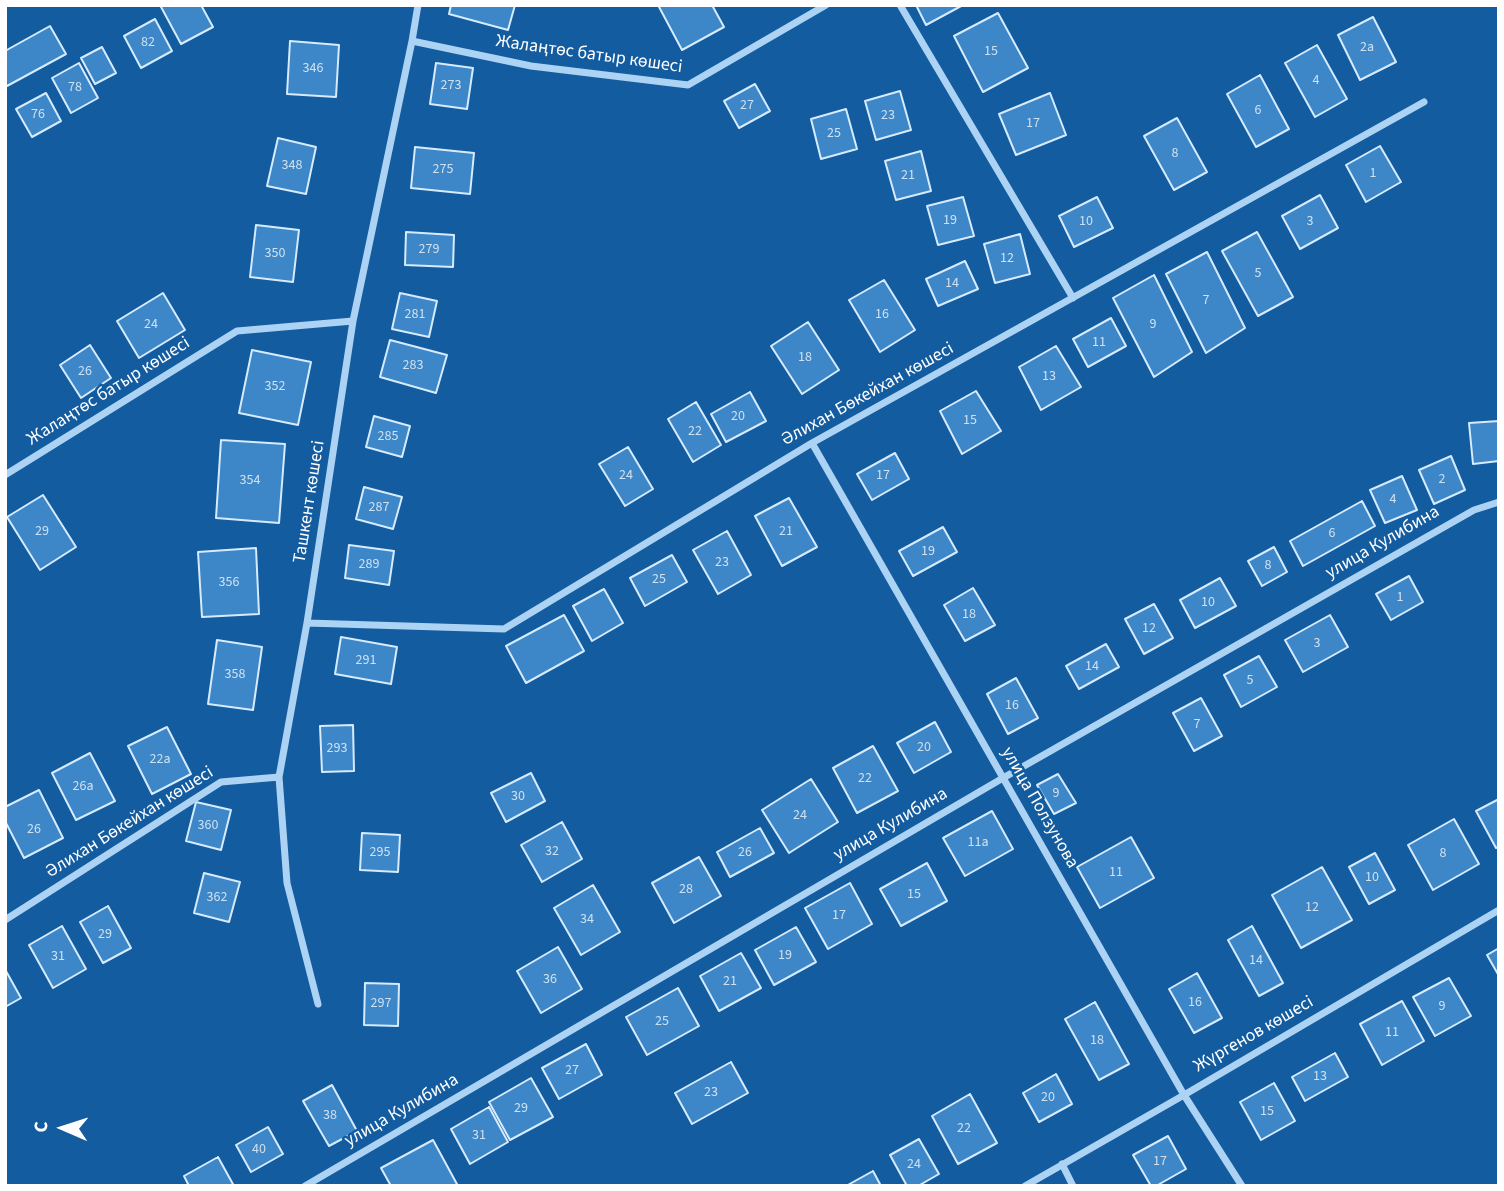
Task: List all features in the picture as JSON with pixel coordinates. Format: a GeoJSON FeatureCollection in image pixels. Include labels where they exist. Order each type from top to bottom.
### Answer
{"type":"FeatureCollection","features":[{"type":"Feature","properties":{"kind":"street","name":"Ташкент көшесі"},"geometry":{"type":"LineString","coordinates":[[318,1004],[287,883],[279,777],[307,623],[354,321],[418,5]]}},
{"type":"Feature","properties":{"kind":"street","name":"Жалаңтөс батыр көшесі"},"geometry":{"type":"LineString","coordinates":[[412,41],[531,66],[688,85],[826,5]]}},
{"type":"Feature","properties":{"kind":"street"},"geometry":{"type":"LineString","coordinates":[[901,5],[1073,298]]}},
{"type":"Feature","properties":{"kind":"street","name":"Әлихан Бөкейхан көшесі"},"geometry":{"type":"LineString","coordinates":[[307,623],[504,629],[812,443],[1424,102]]}},
{"type":"Feature","properties":{"kind":"street","name":"Жалаңтөс батыр көшесі"},"geometry":{"type":"LineString","coordinates":[[5,475],[237,331],[354,321]]}},
{"type":"Feature","properties":{"kind":"street","name":"улица Ползунова"},"geometry":{"type":"LineString","coordinates":[[812,443],[1184,1095],[1242,1186]]}},
{"type":"Feature","properties":{"kind":"street","name":"улица Кулибина"},"geometry":{"type":"LineString","coordinates":[[305,1186],[1003,778],[1474,510],[1499,502]]}},
{"type":"Feature","properties":{"kind":"street","name":"Әлихан Бөкейхан көшесі"},"geometry":{"type":"LineString","coordinates":[[5,920],[221,782],[279,777]]}},
{"type":"Feature","properties":{"kind":"street","name":"Жүргенов көшесі"},"geometry":{"type":"LineString","coordinates":[[1025,1186],[1499,910]]}},
{"type":"Feature","properties":{"kind":"street"},"geometry":{"type":"LineString","coordinates":[[1062,1164],[1073,1186]]}},
{"type":"Feature","properties":{"kind":"building"},"geometry":{"type":"Polygon","coordinates":[[[160,5],[201,5],[213,27],[181,44],[160,5]]]}},
{"type":"Feature","properties":{"kind":"building"},"geometry":{"type":"Polygon","coordinates":[[[451,5],[515,5],[508,30],[449,14],[451,5]]]}},
{"type":"Feature","properties":{"kind":"building"},"geometry":{"type":"Polygon","coordinates":[[[658,5],[712,5],[724,27],[682,50],[658,5]]]}},
{"type":"Feature","properties":{"kind":"building"},"geometry":{"type":"Polygon","coordinates":[[[916,5],[963,5],[926,25],[916,5]]]}},
{"type":"Feature","properties":{"kind":"building"},"geometry":{"type":"Polygon","coordinates":[[[998,13],[1028,68],[983,92],[954,36],[998,13]]]}},
{"type":"Feature","properties":{"kind":"building"},"geometry":{"type":"Polygon","coordinates":[[[1373,17],[1396,62],[1360,80],[1338,35],[1373,17]]]}},
{"type":"Feature","properties":{"kind":"building"},"geometry":{"type":"Polygon","coordinates":[[[155,19],[172,51],[141,68],[124,36],[155,19]]]}},
{"type":"Feature","properties":{"kind":"building"},"geometry":{"type":"Polygon","coordinates":[[[50,26],[66,54],[7,86],[5,51],[50,26]]]}},
{"type":"Feature","properties":{"kind":"building"},"geometry":{"type":"Polygon","coordinates":[[[290,41],[339,45],[336,97],[287,94],[290,41]]]}},
{"type":"Feature","properties":{"kind":"building"},"geometry":{"type":"Polygon","coordinates":[[[1317,45],[1347,99],[1315,117],[1285,63],[1317,45]]]}},
{"type":"Feature","properties":{"kind":"building"},"geometry":{"type":"Polygon","coordinates":[[[102,47],[116,73],[95,84],[81,58],[102,47]]]}},
{"type":"Feature","properties":{"kind":"building"},"geometry":{"type":"Polygon","coordinates":[[[79,63],[98,98],[71,113],[52,78],[79,63]]]}},
{"type":"Feature","properties":{"kind":"building"},"geometry":{"type":"Polygon","coordinates":[[[436,63],[473,68],[467,109],[430,104],[436,63]]]}},
{"type":"Feature","properties":{"kind":"building"},"geometry":{"type":"Polygon","coordinates":[[[1260,75],[1289,129],[1256,147],[1227,94],[1260,75]]]}},
{"type":"Feature","properties":{"kind":"building"},"geometry":{"type":"Polygon","coordinates":[[[755,84],[770,111],[739,128],[724,101],[755,84]]]}},
{"type":"Feature","properties":{"kind":"building"},"geometry":{"type":"Polygon","coordinates":[[[900,91],[911,130],[876,140],[865,101],[900,91]]]}},
{"type":"Feature","properties":{"kind":"building"},"geometry":{"type":"Polygon","coordinates":[[[46,93],[61,121],[32,137],[16,109],[46,93]]]}},
{"type":"Feature","properties":{"kind":"building"},"geometry":{"type":"Polygon","coordinates":[[[1050,93],[1066,135],[1016,155],[999,114],[1050,93]]]}},
{"type":"Feature","properties":{"kind":"building"},"geometry":{"type":"Polygon","coordinates":[[[846,109],[857,149],[821,159],[811,119],[846,109]]]}},
{"type":"Feature","properties":{"kind":"building"},"geometry":{"type":"Polygon","coordinates":[[[1177,118],[1207,172],[1174,190],[1144,136],[1177,118]]]}},
{"type":"Feature","properties":{"kind":"building"},"geometry":{"type":"Polygon","coordinates":[[[278,138],[316,147],[306,194],[267,186],[278,138]]]}},
{"type":"Feature","properties":{"kind":"building"},"geometry":{"type":"Polygon","coordinates":[[[1380,146],[1401,182],[1366,202],[1346,165],[1380,146]]]}},
{"type":"Feature","properties":{"kind":"building"},"geometry":{"type":"Polygon","coordinates":[[[415,147],[474,153],[470,194],[411,188],[415,147]]]}},
{"type":"Feature","properties":{"kind":"building"},"geometry":{"type":"Polygon","coordinates":[[[921,151],[931,191],[896,200],[885,161],[921,151]]]}},
{"type":"Feature","properties":{"kind":"building"},"geometry":{"type":"Polygon","coordinates":[[[1320,195],[1338,228],[1300,249],[1282,216],[1320,195]]]}},
{"type":"Feature","properties":{"kind":"building"},"geometry":{"type":"Polygon","coordinates":[[[963,197],[974,236],[938,245],[927,206],[963,197]]]}},
{"type":"Feature","properties":{"kind":"building"},"geometry":{"type":"Polygon","coordinates":[[[1097,197],[1113,228],[1074,247],[1059,216],[1097,197]]]}},
{"type":"Feature","properties":{"kind":"building"},"geometry":{"type":"Polygon","coordinates":[[[256,225],[299,230],[293,282],[250,277],[256,225]]]}},
{"type":"Feature","properties":{"kind":"building"},"geometry":{"type":"Polygon","coordinates":[[[406,232],[454,235],[453,267],[405,265],[406,232]]]}},
{"type":"Feature","properties":{"kind":"building"},"geometry":{"type":"Polygon","coordinates":[[[1257,232],[1293,297],[1258,316],[1222,251],[1257,232]]]}},
{"type":"Feature","properties":{"kind":"building"},"geometry":{"type":"Polygon","coordinates":[[[1020,234],[1030,274],[995,283],[984,244],[1020,234]]]}},
{"type":"Feature","properties":{"kind":"building"},"geometry":{"type":"Polygon","coordinates":[[[1207,252],[1245,328],[1206,353],[1166,274],[1207,252]]]}},
{"type":"Feature","properties":{"kind":"building"},"geometry":{"type":"Polygon","coordinates":[[[965,261],[978,289],[938,306],[926,279],[965,261]]]}},
{"type":"Feature","properties":{"kind":"building"},"geometry":{"type":"Polygon","coordinates":[[[1154,275],[1192,352],[1154,377],[1113,298],[1154,275]]]}},
{"type":"Feature","properties":{"kind":"building"},"geometry":{"type":"Polygon","coordinates":[[[884,280],[915,330],[880,352],[849,300],[884,280]]]}},
{"type":"Feature","properties":{"kind":"building"},"geometry":{"type":"Polygon","coordinates":[[[163,293],[185,330],[139,358],[117,321],[163,293]]]}},
{"type":"Feature","properties":{"kind":"building"},"geometry":{"type":"Polygon","coordinates":[[[400,293],[437,301],[429,337],[392,329],[400,293]]]}},
{"type":"Feature","properties":{"kind":"building"},"geometry":{"type":"Polygon","coordinates":[[[1111,318],[1126,346],[1088,367],[1073,339],[1111,318]]]}},
{"type":"Feature","properties":{"kind":"building"},"geometry":{"type":"Polygon","coordinates":[[[808,322],[839,370],[802,394],[771,346],[808,322]]]}},
{"type":"Feature","properties":{"kind":"building"},"geometry":{"type":"Polygon","coordinates":[[[390,340],[447,355],[436,393],[380,377],[390,340]]]}},
{"type":"Feature","properties":{"kind":"building"},"geometry":{"type":"Polygon","coordinates":[[[90,345],[111,378],[81,398],[60,365],[90,345]]]}},
{"type":"Feature","properties":{"kind":"building"},"geometry":{"type":"Polygon","coordinates":[[[1056,346],[1081,387],[1041,410],[1019,367],[1056,346]]]}},
{"type":"Feature","properties":{"kind":"building"},"geometry":{"type":"Polygon","coordinates":[[[252,350],[311,362],[298,425],[239,413],[252,350]]]}},
{"type":"Feature","properties":{"kind":"building"},"geometry":{"type":"Polygon","coordinates":[[[976,391],[1001,431],[962,454],[940,411],[976,391]]]}},
{"type":"Feature","properties":{"kind":"building"},"geometry":{"type":"Polygon","coordinates":[[[750,392],[766,421],[726,442],[711,414],[750,392]]]}},
{"type":"Feature","properties":{"kind":"building"},"geometry":{"type":"Polygon","coordinates":[[[696,402],[721,445],[693,462],[668,419],[696,402]]]}},
{"type":"Feature","properties":{"kind":"building"},"geometry":{"type":"Polygon","coordinates":[[[374,416],[410,426],[402,457],[366,447],[374,416]]]}},
{"type":"Feature","properties":{"kind":"building"},"geometry":{"type":"Polygon","coordinates":[[[1499,421],[1499,461],[1473,464],[1469,423],[1499,421]]]}},
{"type":"Feature","properties":{"kind":"building"},"geometry":{"type":"Polygon","coordinates":[[[221,440],[285,444],[279,523],[216,518],[221,440]]]}},
{"type":"Feature","properties":{"kind":"building"},"geometry":{"type":"Polygon","coordinates":[[[628,447],[653,489],[625,506],[599,464],[628,447]]]}},
{"type":"Feature","properties":{"kind":"building"},"geometry":{"type":"Polygon","coordinates":[[[895,453],[909,479],[872,500],[857,474],[895,453]]]}},
{"type":"Feature","properties":{"kind":"building"},"geometry":{"type":"Polygon","coordinates":[[[1451,456],[1465,490],[1434,504],[1419,470],[1451,456]]]}},
{"type":"Feature","properties":{"kind":"building"},"geometry":{"type":"Polygon","coordinates":[[[1402,476],[1417,510],[1385,523],[1370,490],[1402,476]]]}},
{"type":"Feature","properties":{"kind":"building"},"geometry":{"type":"Polygon","coordinates":[[[364,487],[402,497],[393,529],[356,519],[364,487]]]}},
{"type":"Feature","properties":{"kind":"building"},"geometry":{"type":"Polygon","coordinates":[[[43,495],[76,547],[40,570],[7,517],[43,495]]]}},
{"type":"Feature","properties":{"kind":"building"},"geometry":{"type":"Polygon","coordinates":[[[789,498],[817,547],[782,566],[755,516],[789,498]]]}},
{"type":"Feature","properties":{"kind":"building"},"geometry":{"type":"Polygon","coordinates":[[[1362,501],[1375,526],[1303,566],[1290,541],[1362,501]]]}},
{"type":"Feature","properties":{"kind":"building"},"geometry":{"type":"Polygon","coordinates":[[[943,527],[957,552],[913,576],[899,551],[943,527]]]}},
{"type":"Feature","properties":{"kind":"building"},"geometry":{"type":"Polygon","coordinates":[[[727,531],[751,575],[718,594],[693,550],[727,531]]]}},
{"type":"Feature","properties":{"kind":"building"},"geometry":{"type":"Polygon","coordinates":[[[349,545],[394,551],[389,585],[345,578],[349,545]]]}},
{"type":"Feature","properties":{"kind":"building"},"geometry":{"type":"Polygon","coordinates":[[[1274,547],[1287,572],[1262,586],[1248,561],[1274,547]]]}},
{"type":"Feature","properties":{"kind":"building"},"geometry":{"type":"Polygon","coordinates":[[[256,548],[259,614],[202,617],[198,552],[256,548]]]}},
{"type":"Feature","properties":{"kind":"building"},"geometry":{"type":"Polygon","coordinates":[[[672,555],[687,582],[645,606],[630,578],[672,555]]]}},
{"type":"Feature","properties":{"kind":"building"},"geometry":{"type":"Polygon","coordinates":[[[1409,576],[1423,602],[1391,620],[1376,594],[1409,576]]]}},
{"type":"Feature","properties":{"kind":"building"},"geometry":{"type":"Polygon","coordinates":[[[1220,578],[1236,606],[1195,628],[1180,600],[1220,578]]]}},
{"type":"Feature","properties":{"kind":"building"},"geometry":{"type":"Polygon","coordinates":[[[973,588],[995,625],[965,641],[944,605],[973,588]]]}},
{"type":"Feature","properties":{"kind":"building"},"geometry":{"type":"Polygon","coordinates":[[[604,589],[623,623],[592,641],[573,606],[604,589]]]}},
{"type":"Feature","properties":{"kind":"building"},"geometry":{"type":"Polygon","coordinates":[[[1154,604],[1173,638],[1144,654],[1125,619],[1154,604]]]}},
{"type":"Feature","properties":{"kind":"building"},"geometry":{"type":"Polygon","coordinates":[[[564,615],[584,651],[526,683],[506,646],[564,615]]]}},
{"type":"Feature","properties":{"kind":"building"},"geometry":{"type":"Polygon","coordinates":[[[1330,615],[1348,647],[1303,672],[1285,640],[1330,615]]]}},
{"type":"Feature","properties":{"kind":"building"},"geometry":{"type":"Polygon","coordinates":[[[341,637],[397,647],[391,684],[335,674],[341,637]]]}},
{"type":"Feature","properties":{"kind":"building"},"geometry":{"type":"Polygon","coordinates":[[[217,640],[262,647],[253,710],[208,704],[217,640]]]}},
{"type":"Feature","properties":{"kind":"building"},"geometry":{"type":"Polygon","coordinates":[[[1106,644],[1119,667],[1079,689],[1066,666],[1106,644]]]}},
{"type":"Feature","properties":{"kind":"building"},"geometry":{"type":"Polygon","coordinates":[[[1259,656],[1277,687],[1241,707],[1224,675],[1259,656]]]}},
{"type":"Feature","properties":{"kind":"building"},"geometry":{"type":"Polygon","coordinates":[[[1016,678],[1038,718],[1008,734],[987,694],[1016,678]]]}},
{"type":"Feature","properties":{"kind":"building"},"geometry":{"type":"Polygon","coordinates":[[[1201,698],[1222,736],[1194,751],[1173,713],[1201,698]]]}},
{"type":"Feature","properties":{"kind":"building"},"geometry":{"type":"Polygon","coordinates":[[[935,722],[951,752],[914,773],[897,743],[935,722]]]}},
{"type":"Feature","properties":{"kind":"building"},"geometry":{"type":"Polygon","coordinates":[[[353,725],[354,771],[322,772],[320,726],[353,725]]]}},
{"type":"Feature","properties":{"kind":"building"},"geometry":{"type":"Polygon","coordinates":[[[167,727],[191,774],[152,794],[128,746],[167,727]]]}},
{"type":"Feature","properties":{"kind":"building"},"geometry":{"type":"Polygon","coordinates":[[[873,746],[898,791],[857,813],[833,768],[873,746]]]}},
{"type":"Feature","properties":{"kind":"building"},"geometry":{"type":"Polygon","coordinates":[[[90,753],[115,801],[76,820],[52,773],[90,753]]]}},
{"type":"Feature","properties":{"kind":"building"},"geometry":{"type":"Polygon","coordinates":[[[531,773],[545,801],[506,822],[491,793],[531,773]]]}},
{"type":"Feature","properties":{"kind":"building"},"geometry":{"type":"Polygon","coordinates":[[[1058,774],[1076,803],[1054,814],[1037,785],[1058,774]]]}},
{"type":"Feature","properties":{"kind":"building"},"geometry":{"type":"Polygon","coordinates":[[[811,779],[838,822],[789,853],[762,810],[811,779]]]}},
{"type":"Feature","properties":{"kind":"building"},"geometry":{"type":"Polygon","coordinates":[[[39,790],[63,838],[24,858],[5,821],[5,807],[39,790]]]}},
{"type":"Feature","properties":{"kind":"building"},"geometry":{"type":"Polygon","coordinates":[[[1499,799],[1499,847],[1496,848],[1476,811],[1499,799]]]}},
{"type":"Feature","properties":{"kind":"building"},"geometry":{"type":"Polygon","coordinates":[[[196,802],[231,810],[221,850],[186,841],[196,802]]]}},
{"type":"Feature","properties":{"kind":"building"},"geometry":{"type":"Polygon","coordinates":[[[992,811],[1013,849],[965,876],[943,838],[992,811]]]}},
{"type":"Feature","properties":{"kind":"building"},"geometry":{"type":"Polygon","coordinates":[[[1454,819],[1479,864],[1433,890],[1408,845],[1454,819]]]}},
{"type":"Feature","properties":{"kind":"building"},"geometry":{"type":"Polygon","coordinates":[[[562,822],[582,859],[542,882],[521,845],[562,822]]]}},
{"type":"Feature","properties":{"kind":"building"},"geometry":{"type":"Polygon","coordinates":[[[760,828],[774,853],[730,877],[717,852],[760,828]]]}},
{"type":"Feature","properties":{"kind":"building"},"geometry":{"type":"Polygon","coordinates":[[[362,833],[400,835],[398,872],[360,870],[362,833]]]}},
{"type":"Feature","properties":{"kind":"building"},"geometry":{"type":"Polygon","coordinates":[[[1131,837],[1154,878],[1100,908],[1077,867],[1131,837]]]}},
{"type":"Feature","properties":{"kind":"building"},"geometry":{"type":"Polygon","coordinates":[[[1375,853],[1395,890],[1369,904],[1349,867],[1375,853]]]}},
{"type":"Feature","properties":{"kind":"building"},"geometry":{"type":"Polygon","coordinates":[[[699,857],[721,896],[674,923],[652,883],[699,857]]]}},
{"type":"Feature","properties":{"kind":"building"},"geometry":{"type":"Polygon","coordinates":[[[927,863],[947,901],[901,926],[880,889],[927,863]]]}},
{"type":"Feature","properties":{"kind":"building"},"geometry":{"type":"Polygon","coordinates":[[[1322,867],[1352,920],[1301,948],[1272,895],[1322,867]]]}},
{"type":"Feature","properties":{"kind":"building"},"geometry":{"type":"Polygon","coordinates":[[[204,873],[240,882],[229,922],[194,913],[204,873]]]}},
{"type":"Feature","properties":{"kind":"building"},"geometry":{"type":"Polygon","coordinates":[[[850,883],[872,924],[828,949],[805,908],[850,883]]]}},
{"type":"Feature","properties":{"kind":"building"},"geometry":{"type":"Polygon","coordinates":[[[593,885],[620,932],[581,955],[554,908],[593,885]]]}},
{"type":"Feature","properties":{"kind":"building"},"geometry":{"type":"Polygon","coordinates":[[[108,906],[131,948],[103,963],[80,922],[108,906]]]}},
{"type":"Feature","properties":{"kind":"building"},"geometry":{"type":"Polygon","coordinates":[[[62,926],[86,969],[53,988],[29,945],[62,926]]]}},
{"type":"Feature","properties":{"kind":"building"},"geometry":{"type":"Polygon","coordinates":[[[1252,926],[1283,983],[1259,996],[1228,940],[1252,926]]]}},
{"type":"Feature","properties":{"kind":"building"},"geometry":{"type":"Polygon","coordinates":[[[796,927],[816,962],[774,985],[755,950],[796,927]]]}},
{"type":"Feature","properties":{"kind":"building"},"geometry":{"type":"Polygon","coordinates":[[[558,947],[582,989],[541,1013],[517,971],[558,947]]]}},
{"type":"Feature","properties":{"kind":"building"},"geometry":{"type":"Polygon","coordinates":[[[1499,948],[1499,976],[1487,955],[1499,948]]]}},
{"type":"Feature","properties":{"kind":"building"},"geometry":{"type":"Polygon","coordinates":[[[741,953],[761,988],[719,1011],[700,976],[741,953]]]}},
{"type":"Feature","properties":{"kind":"building"},"geometry":{"type":"Polygon","coordinates":[[[5,972],[21,998],[5,1007],[5,972]]]}},
{"type":"Feature","properties":{"kind":"building"},"geometry":{"type":"Polygon","coordinates":[[[1197,973],[1222,1018],[1194,1033],[1169,989],[1197,973]]]}},
{"type":"Feature","properties":{"kind":"building"},"geometry":{"type":"Polygon","coordinates":[[[1449,978],[1471,1016],[1435,1036],[1413,997],[1449,978]]]}},
{"type":"Feature","properties":{"kind":"building"},"geometry":{"type":"Polygon","coordinates":[[[365,983],[399,984],[398,1026],[364,1025],[365,983]]]}},
{"type":"Feature","properties":{"kind":"building"},"geometry":{"type":"Polygon","coordinates":[[[678,988],[699,1026],[647,1055],[626,1017],[678,988]]]}},
{"type":"Feature","properties":{"kind":"building"},"geometry":{"type":"Polygon","coordinates":[[[1402,1001],[1424,1041],[1382,1065],[1360,1024],[1402,1001]]]}},
{"type":"Feature","properties":{"kind":"building"},"geometry":{"type":"Polygon","coordinates":[[[1095,1002],[1129,1064],[1099,1080],[1065,1019],[1095,1002]]]}},
{"type":"Feature","properties":{"kind":"building"},"geometry":{"type":"Polygon","coordinates":[[[586,1044],[602,1075],[559,1099],[542,1068],[586,1044]]]}},
{"type":"Feature","properties":{"kind":"building"},"geometry":{"type":"Polygon","coordinates":[[[1335,1053],[1348,1077],[1305,1101],[1292,1077],[1335,1053]]]}},
{"type":"Feature","properties":{"kind":"building"},"geometry":{"type":"Polygon","coordinates":[[[731,1062],[748,1093],[692,1124],[675,1093],[731,1062]]]}},
{"type":"Feature","properties":{"kind":"building"},"geometry":{"type":"Polygon","coordinates":[[[1056,1074],[1072,1104],[1039,1122],[1023,1093],[1056,1074]]]}},
{"type":"Feature","properties":{"kind":"building"},"geometry":{"type":"Polygon","coordinates":[[[531,1078],[553,1117],[510,1140],[489,1102],[531,1078]]]}},
{"type":"Feature","properties":{"kind":"building"},"geometry":{"type":"Polygon","coordinates":[[[1274,1083],[1295,1121],[1261,1140],[1240,1102],[1274,1083]]]}},
{"type":"Feature","properties":{"kind":"building"},"geometry":{"type":"Polygon","coordinates":[[[332,1085],[357,1131],[329,1146],[303,1101],[332,1085]]]}},
{"type":"Feature","properties":{"kind":"building"},"geometry":{"type":"Polygon","coordinates":[[[970,1094],[997,1143],[958,1164],[932,1116],[970,1094]]]}},
{"type":"Feature","properties":{"kind":"building"},"geometry":{"type":"Polygon","coordinates":[[[489,1107],[508,1142],[470,1164],[451,1129],[489,1107]]]}},
{"type":"Feature","properties":{"kind":"building"},"geometry":{"type":"Polygon","coordinates":[[[268,1127],[283,1154],[251,1172],[236,1145],[268,1127]]]}},
{"type":"Feature","properties":{"kind":"building"},"geometry":{"type":"Polygon","coordinates":[[[1168,1136],[1186,1169],[1156,1186],[1151,1186],[1133,1155],[1168,1136]]]}},
{"type":"Feature","properties":{"kind":"building"},"geometry":{"type":"Polygon","coordinates":[[[919,1139],[939,1174],[918,1186],[907,1186],[890,1155],[919,1139]]]}},
{"type":"Feature","properties":{"kind":"building"},"geometry":{"type":"Polygon","coordinates":[[[433,1140],[458,1186],[391,1186],[381,1168],[433,1140]]]}},
{"type":"Feature","properties":{"kind":"building"},"geometry":{"type":"Polygon","coordinates":[[[218,1157],[234,1186],[189,1186],[184,1176],[218,1157]]]}},
{"type":"Feature","properties":{"kind":"building"},"geometry":{"type":"Polygon","coordinates":[[[873,1171],[881,1186],[846,1186],[873,1171]]]}}]}
